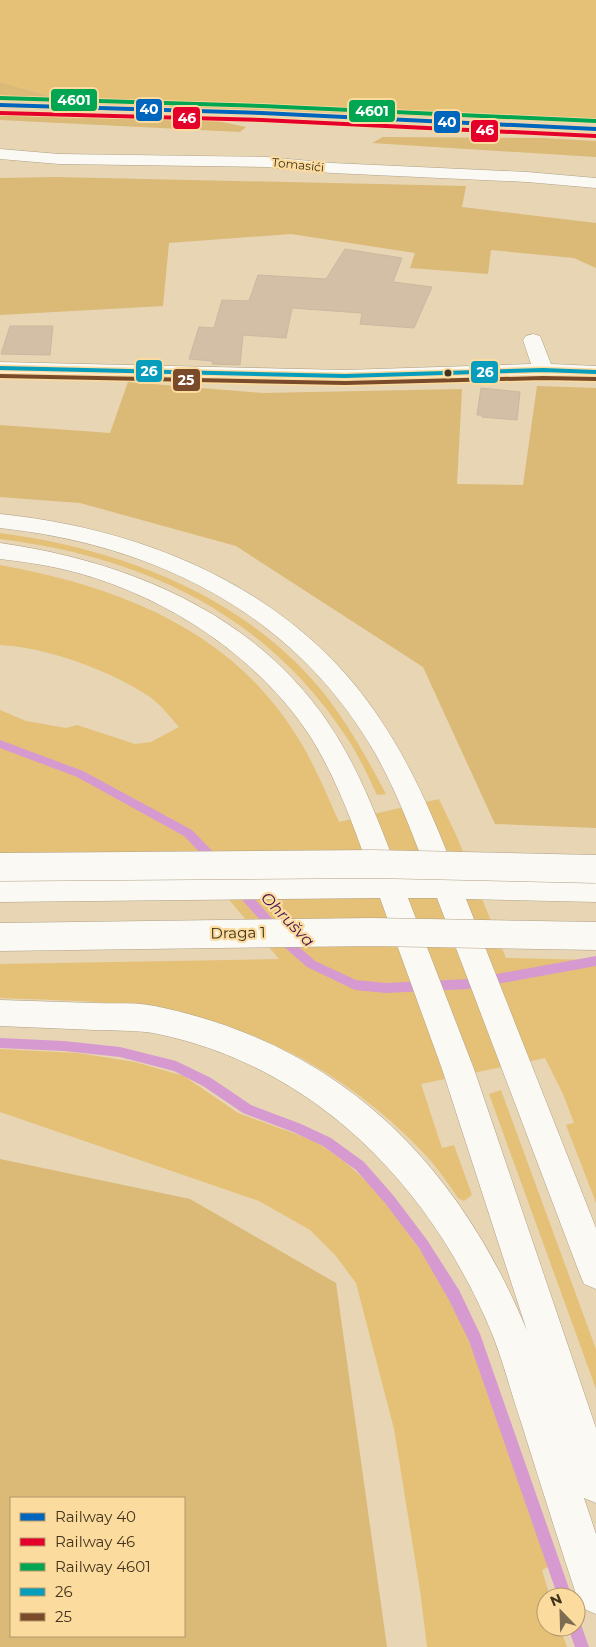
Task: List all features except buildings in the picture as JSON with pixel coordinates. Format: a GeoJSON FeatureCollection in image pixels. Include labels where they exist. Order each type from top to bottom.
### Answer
{"type":"FeatureCollection","features":[{"type":"Feature","properties":{"kind":"main road","name":"Tomasići"},"geometry":{"type":"LineString","coordinates":[[0,154],[60,158],[257,162],[341,169],[596,183]]}},
{"type":"Feature","properties":{"kind":"main road"},"geometry":{"type":"LineString","coordinates":[[533,340],[543,370]]}},
{"type":"Feature","properties":{"kind":"main road"},"geometry":{"type":"LineString","coordinates":[[0,368],[346,376],[543,370],[596,372]]}},
{"type":"Feature","properties":{"kind":"main road"},"geometry":{"type":"LineString","coordinates":[[0,521],[61,530],[116,543],[170,562],[223,587],[268,616],[311,651],[347,691],[380,738],[416,808],[515,1058],[596,1272]]}},
{"type":"Feature","properties":{"kind":"main road"},"geometry":{"type":"LineString","coordinates":[[0,551],[70,563],[123,580],[174,602],[221,630],[263,664],[300,704],[332,750],[348,780],[364,818],[458,1069],[596,1484]]}},
{"type":"Feature","properties":{"kind":"main road"},"geometry":{"type":"LineString","coordinates":[[0,867],[338,864],[474,865],[596,869]]}},
{"type":"Feature","properties":{"kind":"main road"},"geometry":{"type":"LineString","coordinates":[[0,890],[422,886],[596,890]]}},
{"type":"Feature","properties":{"kind":"main road","name":"Draga 1"},"geometry":{"type":"LineString","coordinates":[[0,937],[377,932],[480,932],[596,936]]}},
{"type":"Feature","properties":{"kind":"main road"},"geometry":{"type":"LineString","coordinates":[[0,1013],[153,1020],[228,1040],[277,1061],[336,1099],[366,1121],[404,1157],[430,1190],[468,1245],[494,1295],[510,1333],[596,1594]]}},
{"type":"Feature","properties":{"kind":"shaded area"},"geometry":{"type":"Polygon","coordinates":[[[0,0],[596,0],[596,123],[75,103],[0,82],[0,0]]]}},
{"type":"Feature","properties":{"kind":"shaded area"},"geometry":{"type":"Polygon","coordinates":[[[0,82],[75,103],[0,100],[0,82]]]}},
{"type":"Feature","properties":{"kind":"shaded area"},"geometry":{"type":"Polygon","coordinates":[[[0,113],[218,121],[246,127],[240,132],[0,120],[0,113]]]}},
{"type":"Feature","properties":{"kind":"shaded area"},"geometry":{"type":"Polygon","coordinates":[[[383,137],[543,138],[596,141],[596,157],[372,143],[383,137]]]}},
{"type":"Feature","properties":{"kind":"shaded area"},"geometry":{"type":"Polygon","coordinates":[[[56,177],[466,186],[462,207],[596,223],[596,268],[574,258],[491,250],[488,274],[410,268],[415,253],[291,234],[169,243],[163,306],[0,315],[0,178],[56,177]]]}},
{"type":"Feature","properties":{"kind":"shaded area"},"geometry":{"type":"Polygon","coordinates":[[[128,382],[263,393],[462,389],[457,484],[523,485],[537,386],[596,388],[596,828],[495,824],[423,667],[236,546],[80,503],[0,497],[0,425],[110,433],[128,382]]]}},
{"type":"Feature","properties":{"kind":"shaded area"},"geometry":{"type":"Polygon","coordinates":[[[0,533],[45,540],[90,551],[134,565],[177,582],[217,603],[255,628],[290,657],[322,691],[340,715],[386,794],[377,795],[347,738],[315,695],[279,657],[240,625],[197,599],[152,577],[104,560],[53,548],[0,539],[0,533]]]}},
{"type":"Feature","properties":{"kind":"shaded area"},"geometry":{"type":"Polygon","coordinates":[[[0,565],[85,585],[126,599],[165,617],[201,638],[235,664],[266,694],[293,730],[312,763],[339,822],[439,799],[457,837],[506,958],[596,960],[596,1203],[566,1125],[574,1123],[563,1094],[545,1058],[421,1084],[442,1148],[454,1145],[472,1195],[464,1201],[458,1198],[429,1159],[368,1102],[335,1078],[263,1040],[225,1025],[185,1014],[144,1007],[90,1002],[0,998],[0,964],[279,959],[188,851],[0,854],[0,710],[26,721],[66,728],[77,725],[135,744],[151,742],[179,727],[154,700],[117,678],[58,655],[38,650],[0,645],[0,565]]]}},
{"type":"Feature","properties":{"kind":"shaded area"},"geometry":{"type":"Polygon","coordinates":[[[0,1049],[78,1053],[135,1062],[184,1076],[238,1113],[315,1141],[344,1161],[372,1186],[428,1261],[456,1309],[475,1356],[550,1566],[542,1570],[547,1587],[536,1587],[536,1637],[564,1637],[567,1647],[427,1647],[420,1590],[394,1429],[356,1283],[336,1256],[310,1230],[259,1201],[0,1112],[0,1049]]]}},
{"type":"Feature","properties":{"kind":"shaded area"},"geometry":{"type":"Polygon","coordinates":[[[501,1090],[596,1349],[596,1389],[489,1094],[501,1090]]]}},
{"type":"Feature","properties":{"kind":"shaded area"},"geometry":{"type":"Polygon","coordinates":[[[0,1159],[190,1199],[336,1283],[387,1647],[0,1647],[0,1159]]]}},
{"type":"Feature","properties":{"kind":"waterway","name":"Ohrušva"},"geometry":{"type":"LineString","coordinates":[[0,744],[80,774],[188,833],[216,862]]}},
{"type":"Feature","properties":{"kind":"waterway","name":"Ohrušva"},"geometry":{"type":"LineString","coordinates":[[240,890],[287,943],[311,964],[355,985],[386,988],[469,984],[596,961]]}},
{"type":"Feature","properties":{"kind":"waterway"},"geometry":{"type":"LineString","coordinates":[[0,1043],[64,1046],[120,1052],[176,1066],[207,1082],[247,1109],[297,1128],[327,1142],[360,1166],[389,1199],[423,1244],[454,1295],[475,1339],[562,1587]]}},
{"type":"Feature","properties":{"kind":"waterway"},"geometry":{"type":"LineString","coordinates":[[578,1637],[582,1647]]}},
{"type":"Feature","properties":{"kind":"rail line","name":"4601"},"geometry":{"type":"LineString","coordinates":[[0,98],[262,106],[596,121]]}},
{"type":"Feature","properties":{"kind":"rail line","name":"40"},"geometry":{"type":"LineString","coordinates":[[0,105],[262,113],[596,129]]}},
{"type":"Feature","properties":{"kind":"rail line","name":"46"},"geometry":{"type":"LineString","coordinates":[[0,113],[262,120],[596,136]]}},
{"type":"Feature","properties":{"kind":"transit line","name":"26"},"geometry":{"type":"LineString","coordinates":[[0,368],[345,376],[543,370],[596,372]]}},
{"type":"Feature","properties":{"kind":"transit line","name":"25"},"geometry":{"type":"LineString","coordinates":[[0,376],[345,383],[543,378],[596,379]]}}]}
